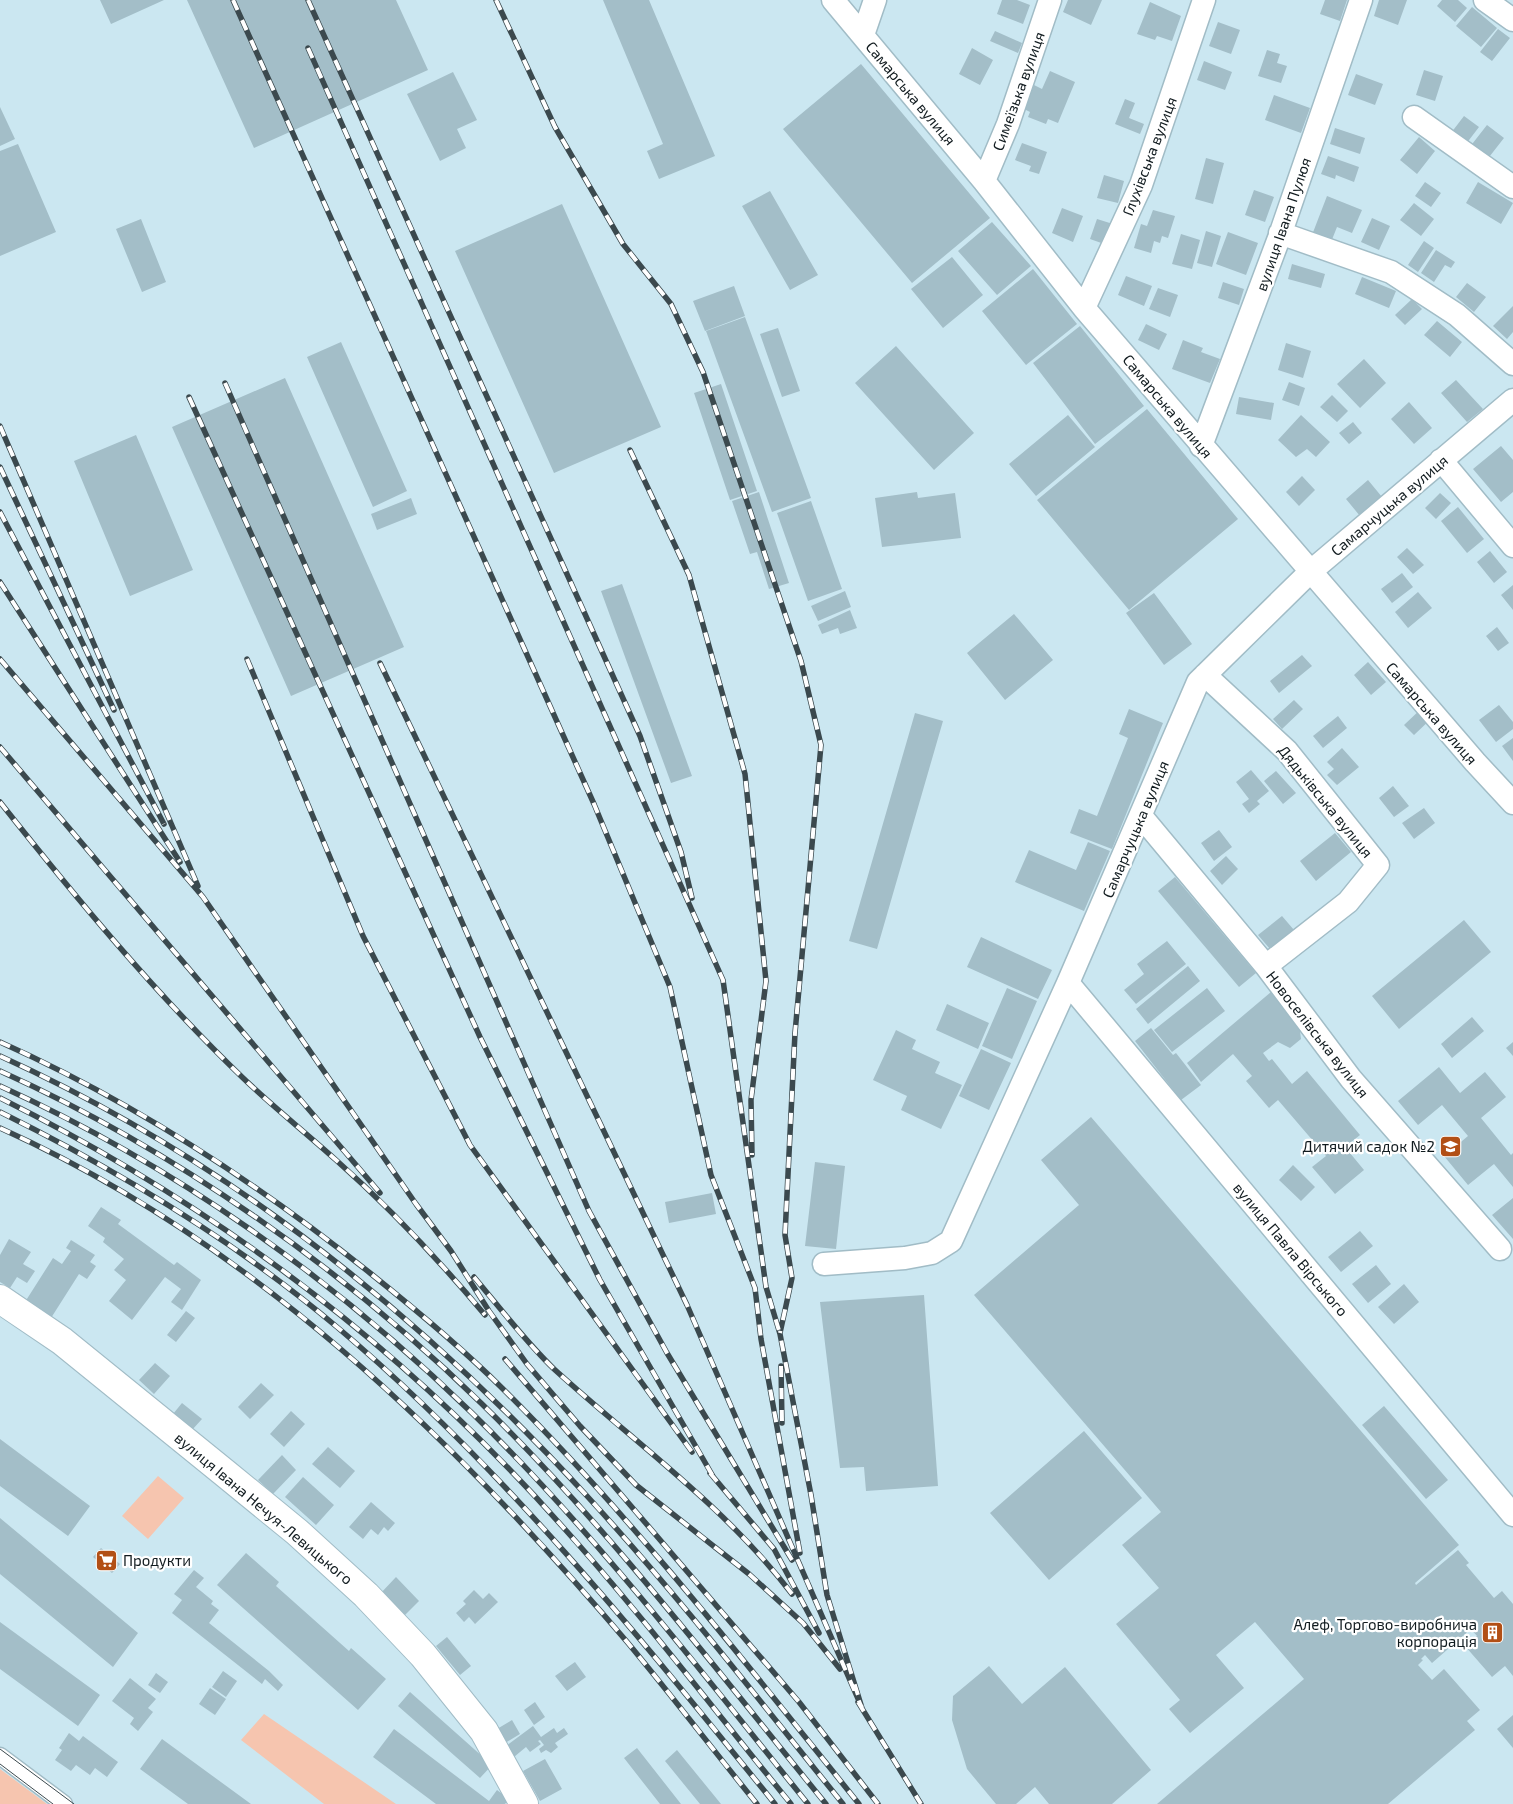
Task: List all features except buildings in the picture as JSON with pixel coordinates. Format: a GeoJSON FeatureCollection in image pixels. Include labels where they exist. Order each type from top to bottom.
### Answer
{"type":"FeatureCollection","features":[{"type":"Feature","properties":{"kind":"street","name":"Самарська вулиця"},"geometry":{"type":"LineString","coordinates":[[833,0],[984,181],[1084,308],[1310,572],[1513,803]]}},
{"type":"Feature","properties":{"kind":"street"},"geometry":{"type":"LineString","coordinates":[[862,35],[875,0]]}},
{"type":"Feature","properties":{"kind":"street","name":"Симеїзька вулиця"},"geometry":{"type":"LineString","coordinates":[[984,181],[1008,124],[1050,0]]}},
{"type":"Feature","properties":{"kind":"street","name":"Глухівська вулиця"},"geometry":{"type":"LineString","coordinates":[[1084,308],[1141,184],[1204,0]]}},
{"type":"Feature","properties":{"kind":"street","name":"вулиця Івана Пулюя"},"geometry":{"type":"LineString","coordinates":[[1202,446],[1280,233],[1361,0]]}},
{"type":"Feature","properties":{"kind":"street"},"geometry":{"type":"LineString","coordinates":[[1485,0],[1513,20]]}},
{"type":"Feature","properties":{"kind":"street"},"geometry":{"type":"LineString","coordinates":[[1414,118],[1513,187]]}},
{"type":"Feature","properties":{"kind":"street"},"geometry":{"type":"LineString","coordinates":[[1280,233],[1391,272],[1457,315],[1513,364]]}},
{"type":"Feature","properties":{"kind":"street","name":"Самарчуцька вулиця"},"geometry":{"type":"LineString","coordinates":[[824,1264],[905,1258],[932,1253],[951,1241],[1068,984],[1198,682],[1310,572],[1513,400]]}},
{"type":"Feature","properties":{"kind":"street"},"geometry":{"type":"LineString","coordinates":[[1441,460],[1513,546]]}},
{"type":"Feature","properties":{"kind":"street","name":"Дядьківська вулиця"},"geometry":{"type":"LineString","coordinates":[[1206,675],[1287,751],[1378,865],[1348,902],[1266,966]]}},
{"type":"Feature","properties":{"kind":"street","name":"Новоселівська вулиця"},"geometry":{"type":"LineString","coordinates":[[1141,816],[1266,966],[1351,1079],[1500,1249]]}},
{"type":"Feature","properties":{"kind":"street","name":"вулиця Павла Вірського"},"geometry":{"type":"LineString","coordinates":[[1068,984],[1513,1515]]}},
{"type":"Feature","properties":{"kind":"street","name":"вулиця Івана Нечуя-Левицького"},"geometry":{"type":"LineString","coordinates":[[0,1299],[62,1341],[290,1526],[366,1595],[423,1655],[484,1731],[524,1804]]}},
{"type":"Feature","properties":{"kind":"street"},"geometry":{"type":"LineString","coordinates":[[0,1756],[64,1804]]}},
{"type":"Feature","properties":{"kind":"shaded area"},"geometry":{"type":"Polygon","coordinates":[[[158,1476],[184,1498],[148,1539],[122,1516],[158,1476]]]}},
{"type":"Feature","properties":{"kind":"shaded area"},"geometry":{"type":"Polygon","coordinates":[[[264,1714],[396,1804],[324,1804],[241,1740],[264,1714]]]}},
{"type":"Feature","properties":{"kind":"shaded area"},"geometry":{"type":"Polygon","coordinates":[[[0,1769],[43,1801],[47,1804],[0,1804],[0,1769]]]}},
{"type":"Feature","properties":{"kind":"tram line"},"geometry":{"type":"LineString","coordinates":[[0,1749],[74,1804]]}},
{"type":"Feature","properties":{"kind":"tram line"},"geometry":{"type":"LineString","coordinates":[[0,1764],[53,1804]]}},
{"type":"Feature","properties":{"kind":"railway"},"geometry":{"type":"LineString","coordinates":[[233,0],[594,804],[670,987],[711,1175],[755,1288],[761,1339],[800,1553]]}},
{"type":"Feature","properties":{"kind":"railway"},"geometry":{"type":"LineString","coordinates":[[308,0],[640,736],[681,852],[692,898]]}},
{"type":"Feature","properties":{"kind":"railway"},"geometry":{"type":"LineString","coordinates":[[496,0],[555,127],[623,244],[671,304],[703,372],[801,661],[821,745],[795,1033],[785,1235],[792,1278],[780,1333]]}},
{"type":"Feature","properties":{"kind":"railway"},"geometry":{"type":"LineString","coordinates":[[308,48],[723,980],[766,1287],[780,1334],[811,1495],[827,1595],[862,1708],[687,1305],[380,663]]}},
{"type":"Feature","properties":{"kind":"railway"},"geometry":{"type":"LineString","coordinates":[[225,383],[589,1211],[667,1353],[792,1560]]}},
{"type":"Feature","properties":{"kind":"railway"},"geometry":{"type":"LineString","coordinates":[[189,397],[480,1037],[600,1280],[714,1478]]}},
{"type":"Feature","properties":{"kind":"railway"},"geometry":{"type":"LineString","coordinates":[[0,426],[198,886]]}},
{"type":"Feature","properties":{"kind":"railway"},"geometry":{"type":"LineString","coordinates":[[630,450],[689,575],[745,774],[766,981],[751,1100],[752,1155]]}},
{"type":"Feature","properties":{"kind":"railway"},"geometry":{"type":"LineString","coordinates":[[0,467],[114,710]]}},
{"type":"Feature","properties":{"kind":"railway"},"geometry":{"type":"LineString","coordinates":[[0,512],[164,824]]}},
{"type":"Feature","properties":{"kind":"railway"},"geometry":{"type":"LineString","coordinates":[[0,582],[180,862]]}},
{"type":"Feature","properties":{"kind":"railway"},"geometry":{"type":"LineString","coordinates":[[0,659],[203,897],[416,1204],[451,1251],[489,1311],[527,1364],[580,1426],[636,1485],[749,1574],[803,1623],[840,1669]]}},
{"type":"Feature","properties":{"kind":"railway"},"geometry":{"type":"LineString","coordinates":[[247,659],[363,936],[470,1145],[692,1452]]}},
{"type":"Feature","properties":{"kind":"railway"},"geometry":{"type":"LineString","coordinates":[[0,747],[380,1193]]}},
{"type":"Feature","properties":{"kind":"railway"},"geometry":{"type":"LineString","coordinates":[[0,802],[116,944],[209,1045],[253,1088],[356,1178],[395,1216],[432,1254],[485,1315]]}},
{"type":"Feature","properties":{"kind":"railway"},"geometry":{"type":"LineString","coordinates":[[0,1042],[50,1065],[146,1117],[238,1176],[327,1239],[404,1300],[454,1343],[502,1388],[597,1487],[730,1644],[859,1804]]}},
{"type":"Feature","properties":{"kind":"railway"},"geometry":{"type":"LineString","coordinates":[[0,1056],[83,1097],[163,1142],[241,1192],[316,1246],[388,1304],[457,1365],[523,1429],[620,1533],[717,1648],[843,1804]]}},
{"type":"Feature","properties":{"kind":"railway"},"geometry":{"type":"LineString","coordinates":[[0,1071],[65,1102],[193,1176],[255,1217],[315,1261],[374,1307],[429,1354],[482,1404],[573,1499],[660,1599],[826,1804]]}},
{"type":"Feature","properties":{"kind":"railway"},"geometry":{"type":"LineString","coordinates":[[0,1086],[65,1117],[189,1189],[308,1271],[419,1364],[472,1413],[517,1459],[604,1554],[687,1653],[808,1804]]}},
{"type":"Feature","properties":{"kind":"railway"},"geometry":{"type":"LineString","coordinates":[[0,1098],[79,1140],[156,1185],[230,1233],[302,1285],[371,1340],[437,1398],[501,1460],[592,1560],[791,1804]]}},
{"type":"Feature","properties":{"kind":"railway"},"geometry":{"type":"LineString","coordinates":[[0,1112],[89,1158],[175,1209],[217,1237],[298,1295],[398,1381],[513,1495],[567,1555],[673,1678],[775,1804]]}},
{"type":"Feature","properties":{"kind":"railway"},"geometry":{"type":"LineString","coordinates":[[0,1128],[92,1174],[179,1227],[263,1286],[342,1350],[418,1419],[491,1491],[561,1566],[661,1683],[757,1804]]}},
{"type":"Feature","properties":{"kind":"railway"},"geometry":{"type":"LineString","coordinates":[[474,1277],[523,1336],[554,1369],[709,1504],[766,1562],[792,1594]]}},
{"type":"Feature","properties":{"kind":"railway"},"geometry":{"type":"LineString","coordinates":[[505,1359],[799,1702],[878,1804]]}},
{"type":"Feature","properties":{"kind":"railway"},"geometry":{"type":"LineString","coordinates":[[781,1366],[782,1423]]}},
{"type":"Feature","properties":{"kind":"railway"},"geometry":{"type":"LineString","coordinates":[[710,1473],[774,1549],[819,1633]]}},
{"type":"Feature","properties":{"kind":"railway"},"geometry":{"type":"LineString","coordinates":[[858,1702],[921,1804]]}},
{"type":"Feature","properties":{"kind":"place","name":"Дитячий садок №2"},"geometry":{"type":"Point","coordinates":[1451,1146]}},
{"type":"Feature","properties":{"kind":"place","name":"Продукти"},"geometry":{"type":"Point","coordinates":[107,1560]}},
{"type":"Feature","properties":{"kind":"place","name":"Алеф, Торгово-виробнича корпорація"},"geometry":{"type":"Point","coordinates":[1493,1633]}}]}
